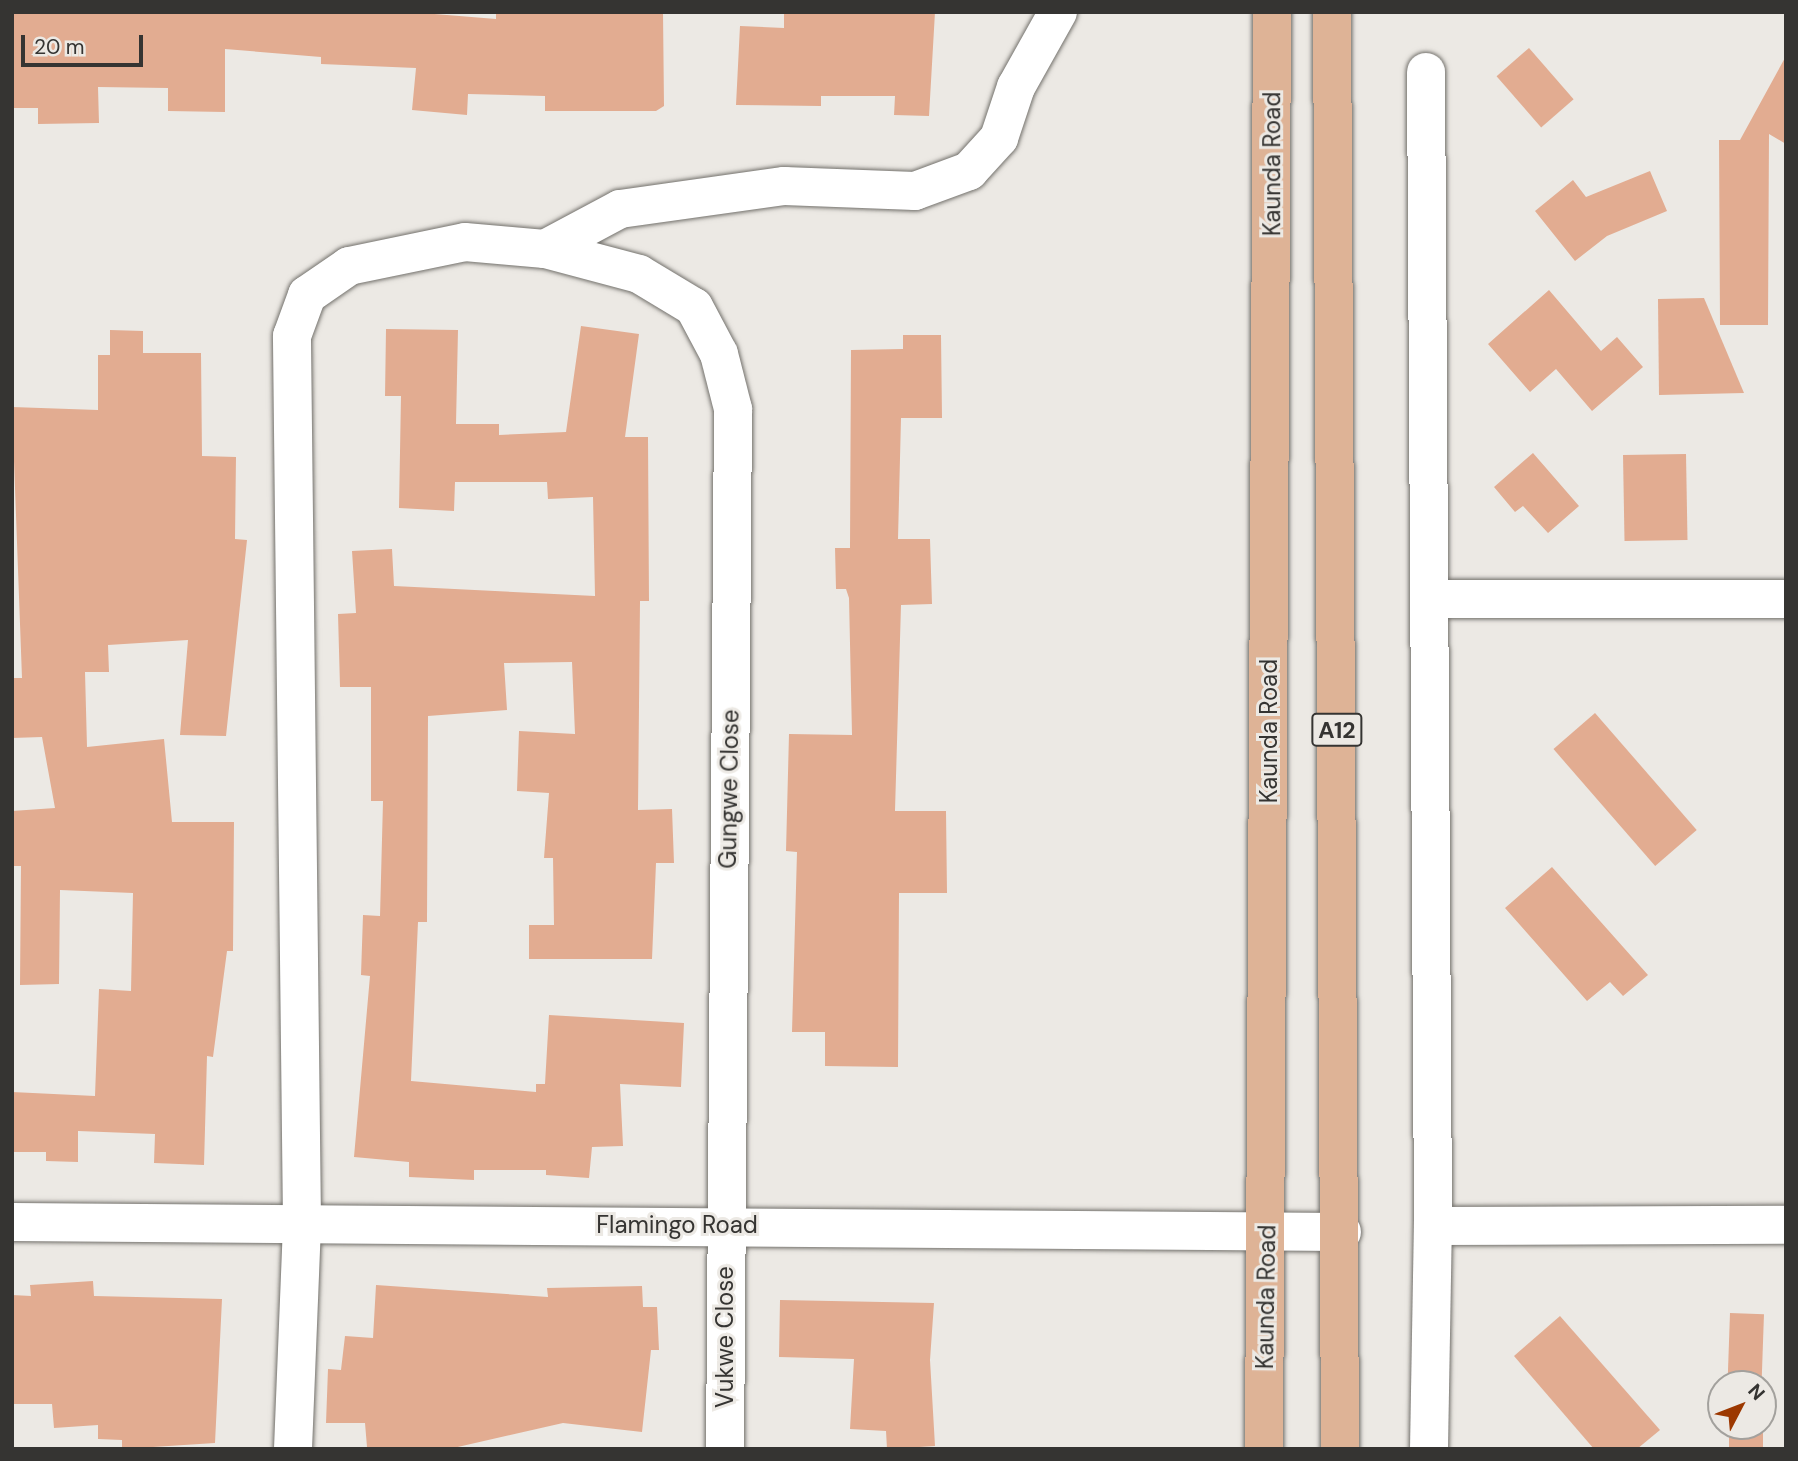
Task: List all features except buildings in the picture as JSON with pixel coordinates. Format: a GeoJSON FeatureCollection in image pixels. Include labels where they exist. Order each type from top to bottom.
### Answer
{"type":"FeatureCollection","features":[{"type":"Feature","properties":{"kind":"main road","name":"Kaunda Road"},"geometry":{"type":"LineString","coordinates":[[1264,1449],[1272,12]]}},
{"type":"Feature","properties":{"kind":"main road","name":"A12"},"geometry":{"type":"LineString","coordinates":[[1332,12],[1342,1232],[1340,1449]]}},
{"type":"Feature","properties":{"kind":"street"},"geometry":{"type":"LineString","coordinates":[[545,249],[633,206],[784,186],[915,191],[969,171],[999,138],[1016,87],[1058,12]]}},
{"type":"Feature","properties":{"kind":"street"},"geometry":{"type":"LineString","coordinates":[[1426,72],[1433,599],[1433,1226],[1429,1449]]}},
{"type":"Feature","properties":{"kind":"street","name":"Gungwe Close"},"geometry":{"type":"LineString","coordinates":[[293,1449],[302,1223],[292,336],[307,295],[349,266],[465,242],[545,249],[639,274],[694,307],[719,354],[733,409],[724,1225]]}},
{"type":"Feature","properties":{"kind":"street"},"geometry":{"type":"LineString","coordinates":[[1433,599],[1786,599]]}},
{"type":"Feature","properties":{"kind":"street","name":"Flamingo Road"},"geometry":{"type":"LineString","coordinates":[[12,1222],[1267,1227],[1342,1232]]}},
{"type":"Feature","properties":{"kind":"street"},"geometry":{"type":"LineString","coordinates":[[1433,1226],[1786,1224]]}},
{"type":"Feature","properties":{"kind":"street","name":"Vukwe Close"},"geometry":{"type":"LineString","coordinates":[[724,1225],[725,1449]]}}]}
